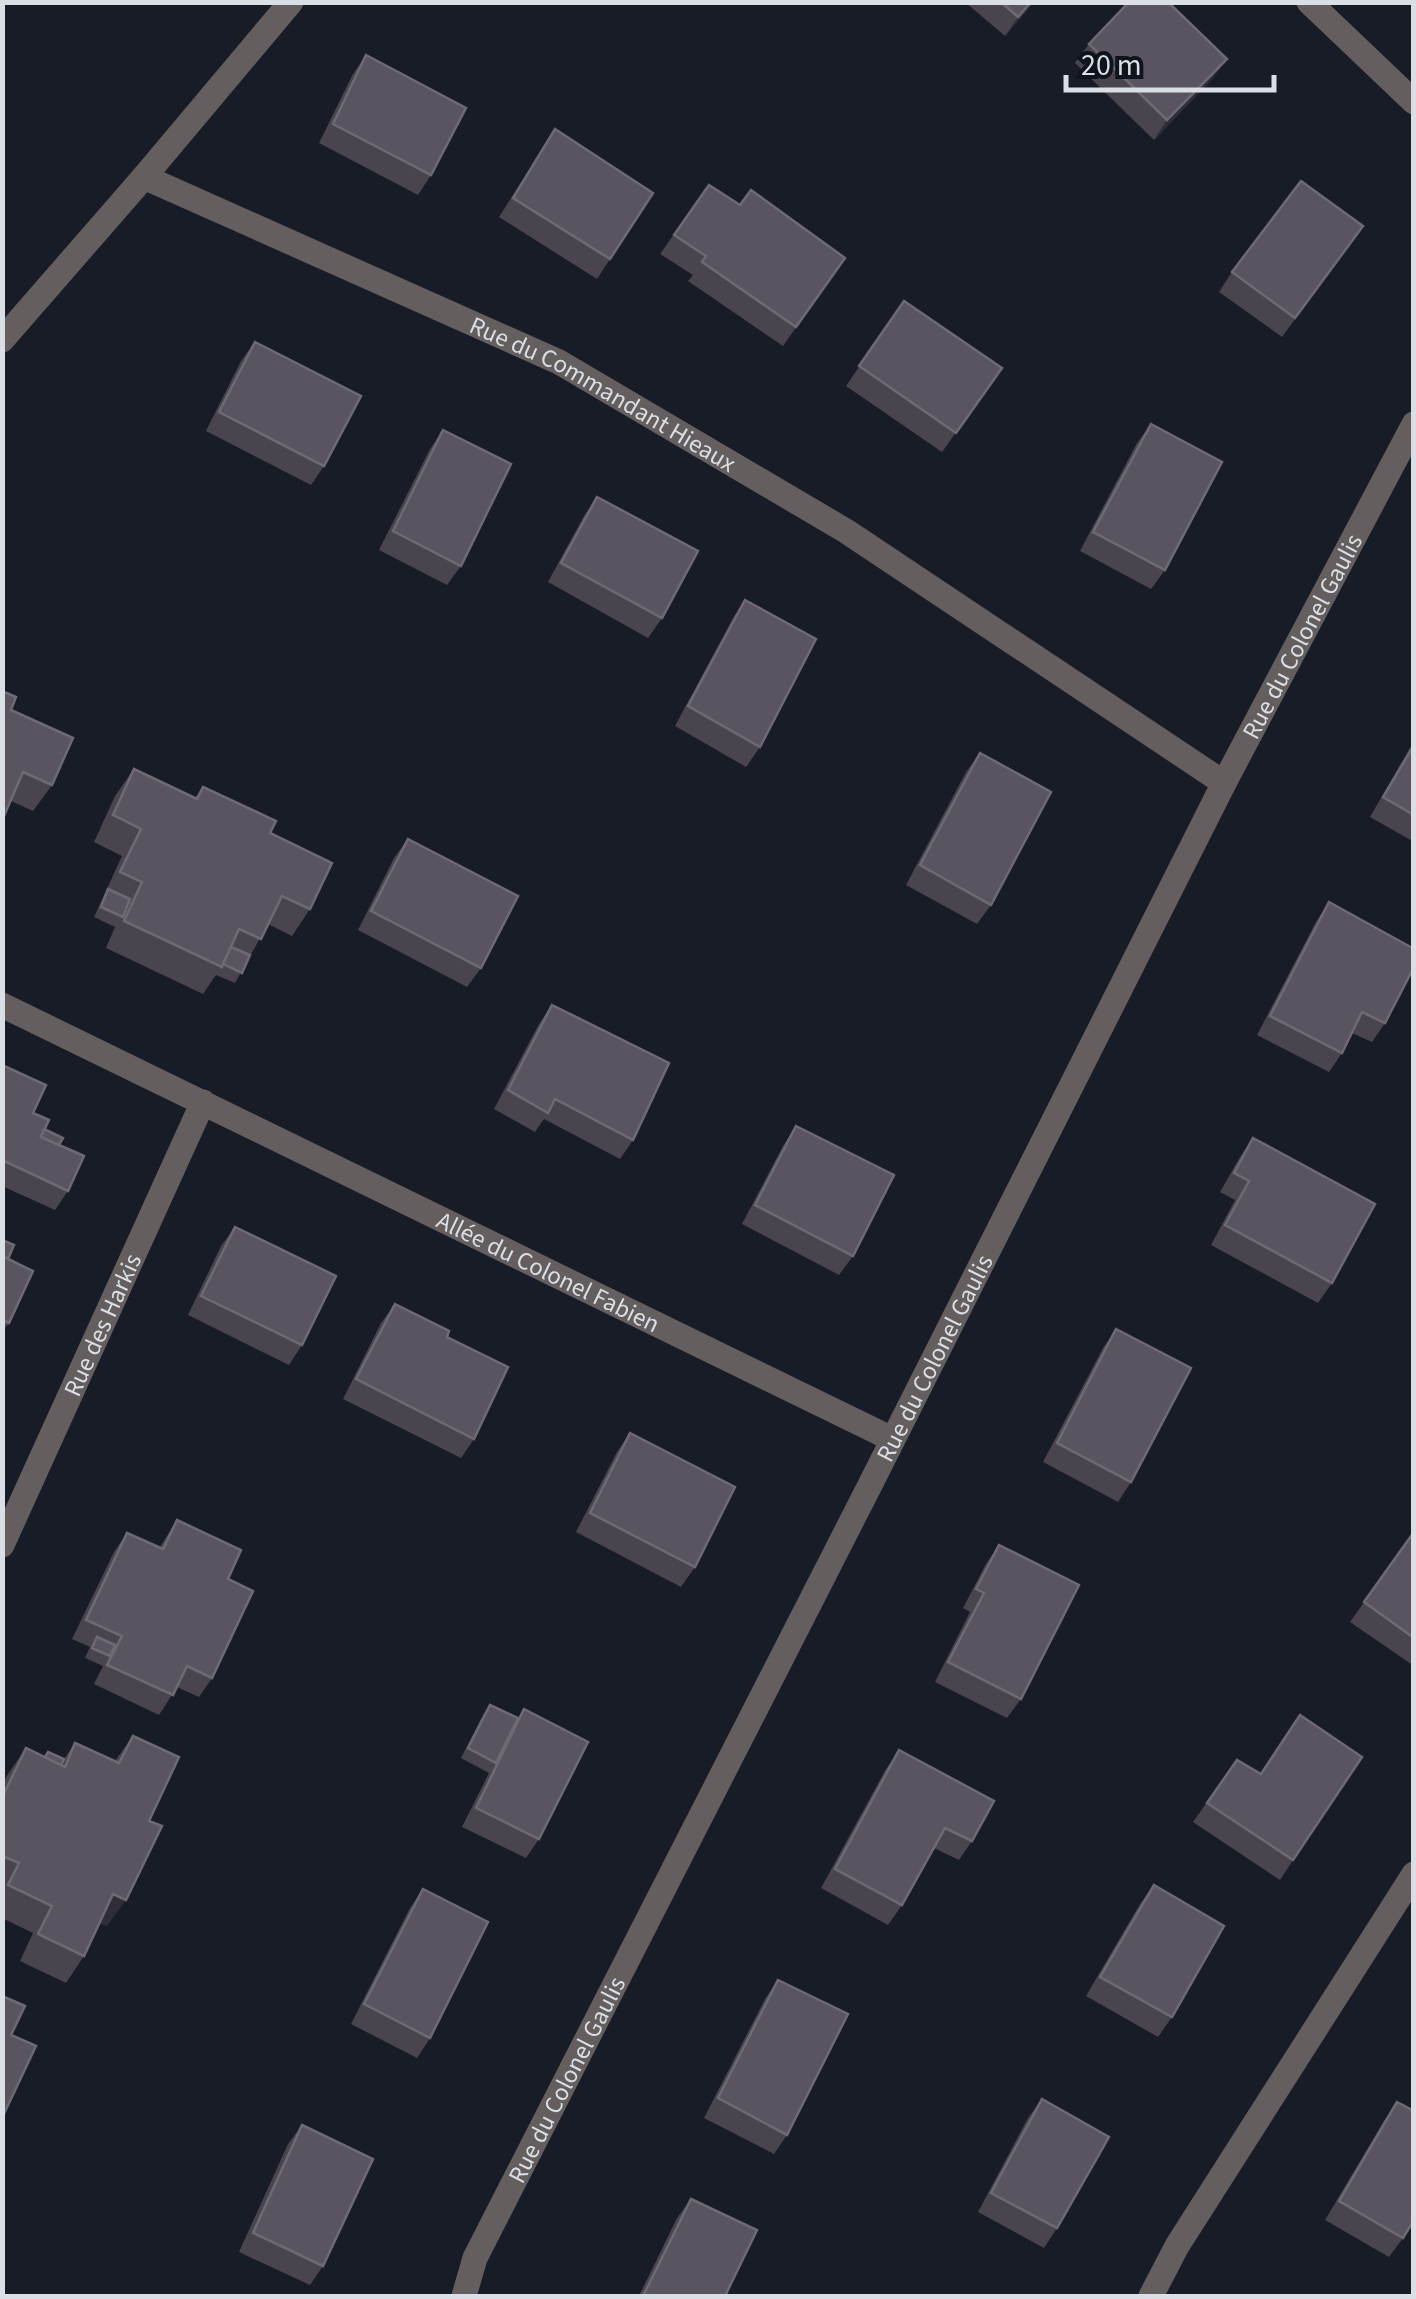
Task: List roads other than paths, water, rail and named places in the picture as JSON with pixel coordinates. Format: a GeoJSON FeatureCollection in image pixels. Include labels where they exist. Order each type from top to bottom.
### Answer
{"type":"FeatureCollection","features":[{"type":"Feature","properties":{"kind":"street"},"geometry":{"type":"LineString","coordinates":[[2,340],[291,2]]}},
{"type":"Feature","properties":{"kind":"street"},"geometry":{"type":"LineString","coordinates":[[1310,2],[1414,102]]}},
{"type":"Feature","properties":{"kind":"street","name":"Rue du Commandant Hieaux"},"geometry":{"type":"LineString","coordinates":[[144,177],[559,362],[846,531],[1224,783]]}},
{"type":"Feature","properties":{"kind":"street","name":"Rue du Colonel Gaulis"},"geometry":{"type":"LineString","coordinates":[[464,2296],[475,2258],[1224,783],[1414,424]]}},
{"type":"Feature","properties":{"kind":"street","name":"Allée du Colonel Fabien"},"geometry":{"type":"LineString","coordinates":[[2,1005],[892,1439]]}},
{"type":"Feature","properties":{"kind":"street","name":"Rue des Harkis"},"geometry":{"type":"LineString","coordinates":[[2,1544],[203,1102]]}},
{"type":"Feature","properties":{"kind":"street"},"geometry":{"type":"LineString","coordinates":[[1151,2296],[1177,2246],[1414,1874]]}}]}
